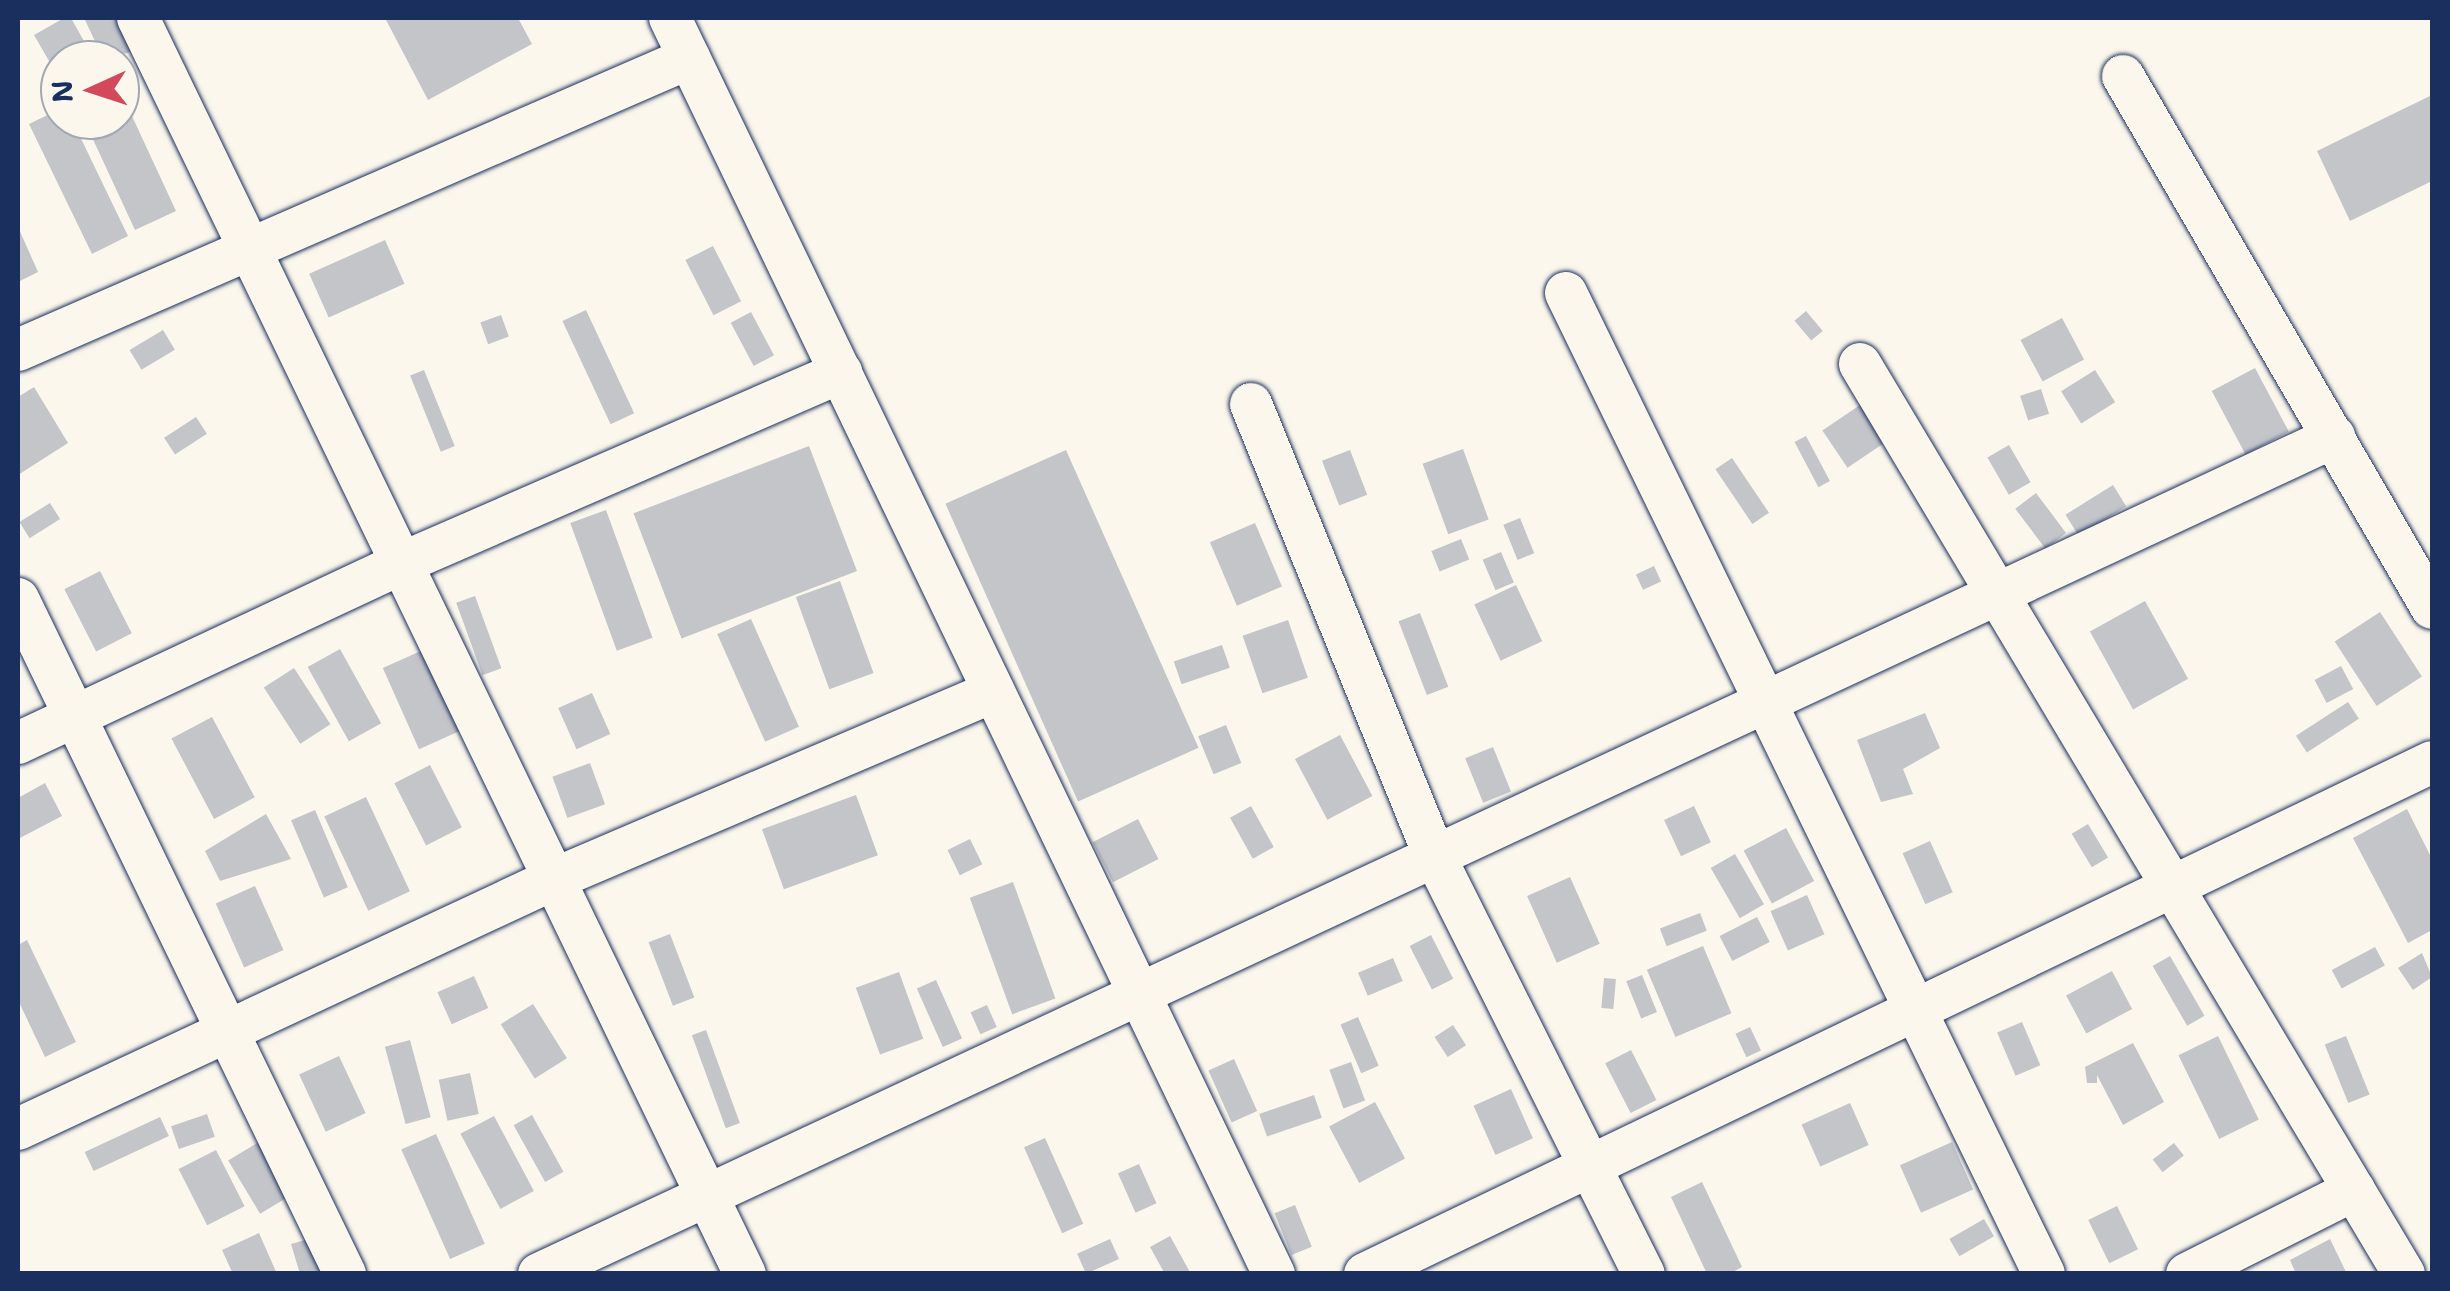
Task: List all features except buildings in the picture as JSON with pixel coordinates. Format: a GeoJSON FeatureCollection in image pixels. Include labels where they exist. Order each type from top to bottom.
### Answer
{"type":"FeatureCollection","features":[{"type":"Feature","properties":{"kind":"street"},"geometry":{"type":"LineString","coordinates":[[138,18],[745,1274]]}},
{"type":"Feature","properties":{"kind":"street"},"geometry":{"type":"LineString","coordinates":[[670,18],[1274,1274]]}},
{"type":"Feature","properties":{"kind":"street"},"geometry":{"type":"LineString","coordinates":[[18,350],[248,245],[689,58]]}},
{"type":"Feature","properties":{"kind":"street"},"geometry":{"type":"LineString","coordinates":[[2123,76],[2432,608]]}},
{"type":"Feature","properties":{"kind":"street"},"geometry":{"type":"LineString","coordinates":[[1566,293],[2044,1274]]}},
{"type":"Feature","properties":{"kind":"street"},"geometry":{"type":"LineString","coordinates":[[1860,364],[2404,1274]]}},
{"type":"Feature","properties":{"kind":"street"},"geometry":{"type":"LineString","coordinates":[[18,743],[402,564],[841,372]]}},
{"type":"Feature","properties":{"kind":"street"},"geometry":{"type":"LineString","coordinates":[[1250,404],[1436,860],[1644,1274]]}},
{"type":"Feature","properties":{"kind":"street"},"geometry":{"type":"LineString","coordinates":[[539,1274],[706,1194],[1142,998],[2334,437]]}},
{"type":"Feature","properties":{"kind":"street"},"geometry":{"type":"LineString","coordinates":[[18,599],[345,1274]]}},
{"type":"Feature","properties":{"kind":"street"},"geometry":{"type":"LineString","coordinates":[[18,1129],[554,879],[994,690]]}},
{"type":"Feature","properties":{"kind":"street"},"geometry":{"type":"LineString","coordinates":[[1365,1274],[2432,762]]}},
{"type":"Feature","properties":{"kind":"street"},"geometry":{"type":"LineString","coordinates":[[2187,1274],[2354,1190]]}}]}
